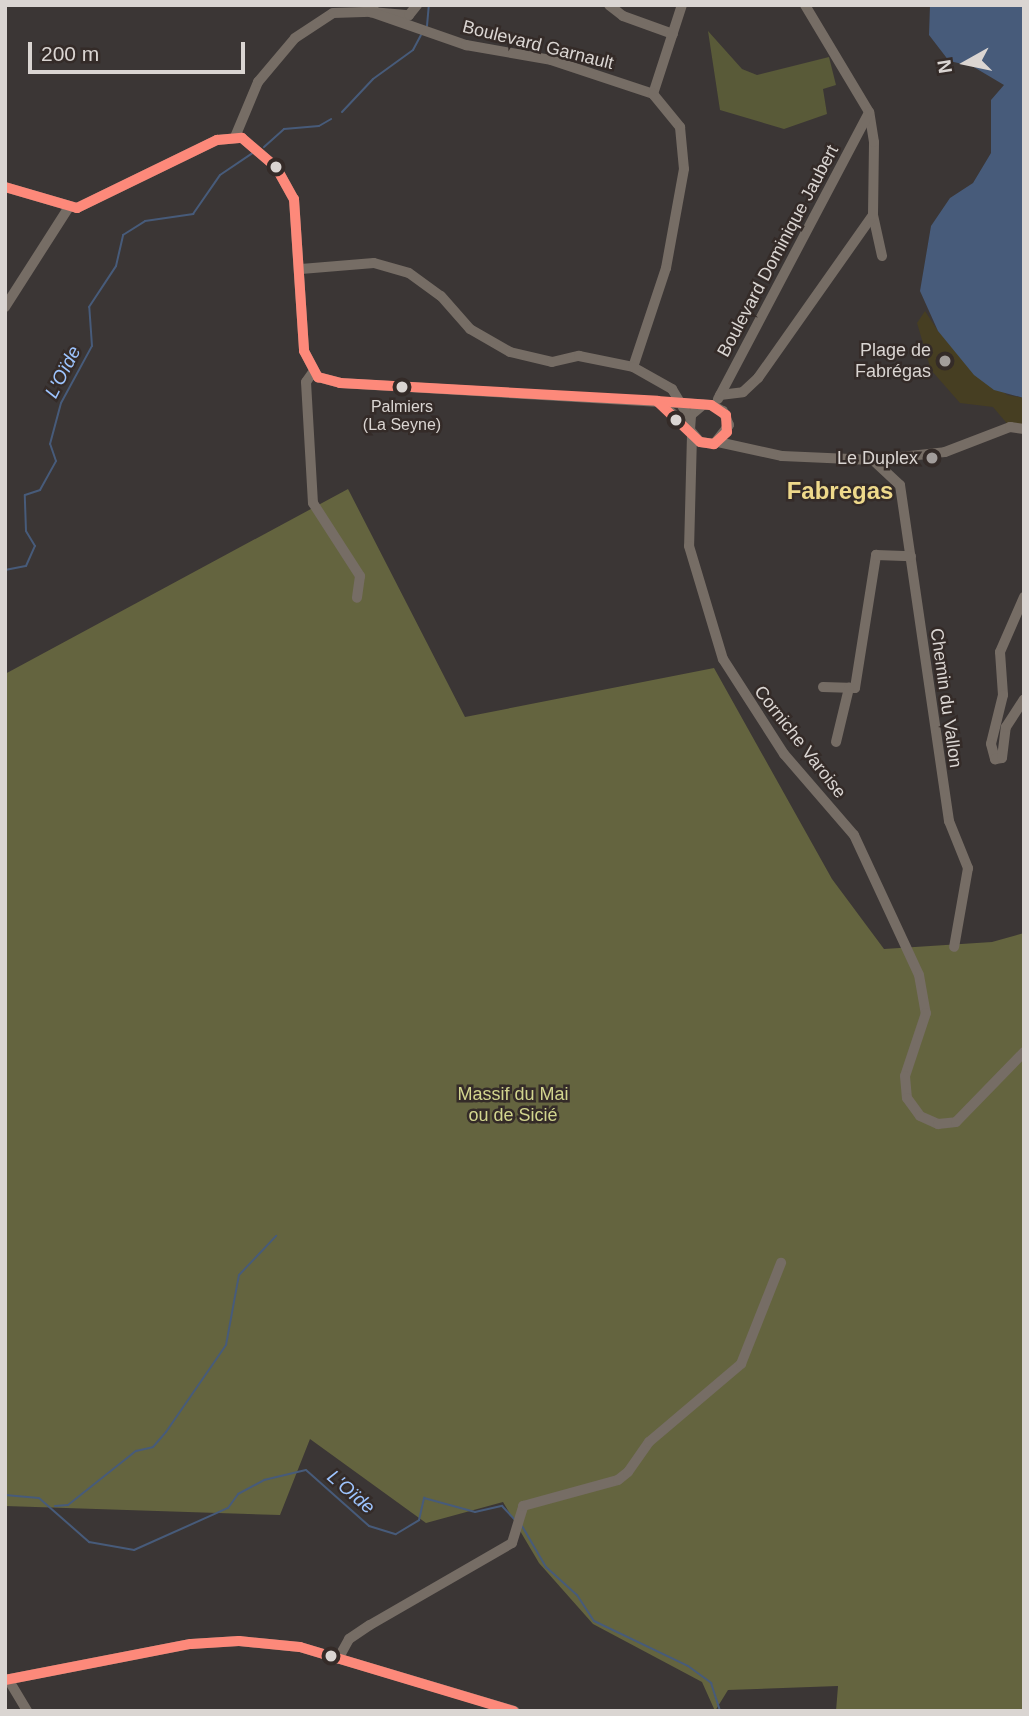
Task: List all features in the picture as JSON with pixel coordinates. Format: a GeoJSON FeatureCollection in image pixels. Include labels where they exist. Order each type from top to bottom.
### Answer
{"type":"FeatureCollection","features":[{"type":"Feature","properties":{"kind":"street"},"geometry":{"type":"LineString","coordinates":[[373,8],[409,15],[417,5]]}},
{"type":"Feature","properties":{"kind":"street"},"geometry":{"type":"LineString","coordinates":[[609,5],[623,16],[673,34]]}},
{"type":"Feature","properties":{"kind":"street"},"geometry":{"type":"LineString","coordinates":[[633,367],[666,268],[684,169],[680,127],[653,94],[682,5]]}},
{"type":"Feature","properties":{"kind":"street"},"geometry":{"type":"LineString","coordinates":[[805,5],[869,112],[874,142],[873,215],[882,256]]}},
{"type":"Feature","properties":{"kind":"street","name":"Boulevard Garnault"},"geometry":{"type":"LineString","coordinates":[[235,137],[258,82],[295,38],[333,13],[373,8],[466,46],[551,60],[653,94]]}},
{"type":"Feature","properties":{"kind":"street","name":"Boulevard Dominique Jaubert"},"geometry":{"type":"LineString","coordinates":[[715,405],[869,112]]}},
{"type":"Feature","properties":{"kind":"street"},"geometry":{"type":"LineString","coordinates":[[5,187],[69,207],[88,204],[217,140],[235,137],[251,143],[287,183],[298,213],[304,351],[313,372],[340,383],[715,405],[746,444]]}},
{"type":"Feature","properties":{"kind":"street"},"geometry":{"type":"LineString","coordinates":[[5,307],[69,207]]}},
{"type":"Feature","properties":{"kind":"street"},"geometry":{"type":"LineString","coordinates":[[720,395],[743,392],[758,378],[873,215]]}},
{"type":"Feature","properties":{"kind":"street"},"geometry":{"type":"LineString","coordinates":[[301,269],[374,263],[409,273],[441,296],[470,329],[510,352],[552,362],[579,356],[633,367],[672,388],[683,402]]}},
{"type":"Feature","properties":{"kind":"street"},"geometry":{"type":"LineString","coordinates":[[313,372],[306,382],[313,503],[360,576],[357,598]]}},
{"type":"Feature","properties":{"kind":"street"},"geometry":{"type":"LineString","coordinates":[[656,400],[690,427],[716,443],[746,444],[782,456],[873,460],[945,452],[1010,427],[1024,429]]}},
{"type":"Feature","properties":{"kind":"street","name":"Corniche Varoise"},"geometry":{"type":"LineString","coordinates":[[683,402],[690,427],[694,461],[685,522],[689,546],[723,659],[785,754],[854,835],[925,994],[923,1030],[905,1076],[913,1108],[938,1124],[956,1122],[1024,1052]]}},
{"type":"Feature","properties":{"kind":"street"},"geometry":{"type":"LineString","coordinates":[[690,427],[703,405]]}},
{"type":"Feature","properties":{"kind":"street"},"geometry":{"type":"LineString","coordinates":[[694,461],[716,443],[729,425]]}},
{"type":"Feature","properties":{"kind":"street","name":"Chemin du Vallon"},"geometry":{"type":"LineString","coordinates":[[873,460],[900,485],[949,821],[968,868],[954,947]]}},
{"type":"Feature","properties":{"kind":"street"},"geometry":{"type":"LineString","coordinates":[[823,687],[855,688],[876,555],[911,556]]}},
{"type":"Feature","properties":{"kind":"street"},"geometry":{"type":"LineString","coordinates":[[1024,597],[1000,652],[1003,695],[991,744],[995,759],[1002,758],[1006,727],[1024,699]]}},
{"type":"Feature","properties":{"kind":"street"},"geometry":{"type":"LineString","coordinates":[[836,742],[849,688]]}},
{"type":"Feature","properties":{"kind":"street"},"geometry":{"type":"LineString","coordinates":[[338,1659],[359,1632],[512,1543],[516,1520],[535,1498],[618,1480],[649,1442],[741,1364],[781,1263]]}},
{"type":"Feature","properties":{"kind":"street"},"geometry":{"type":"LineString","coordinates":[[27,1711],[7,1679],[205,1642],[279,1645],[338,1659],[515,1711]]}},
{"type":"Feature","properties":{"kind":"green space"},"geometry":{"type":"Polygon","coordinates":[[[708,31],[742,69],[757,75],[829,57],[836,85],[823,89],[827,114],[784,129],[720,110],[708,31]]]}},
{"type":"Feature","properties":{"kind":"green space","name":"Massif du Mai ou de Sicié"},"geometry":{"type":"Polygon","coordinates":[[[348,489],[465,717],[714,668],[832,879],[884,949],[992,942],[1024,933],[1024,1711],[836,1711],[838,1686],[728,1690],[715,1711],[702,1682],[593,1624],[539,1563],[503,1502],[426,1523],[310,1439],[280,1515],[5,1506],[5,674],[348,489]]]}},
{"type":"Feature","properties":{"kind":"sand","name":"Plage de Fabrégas"},"geometry":{"type":"Polygon","coordinates":[[[925,311],[938,331],[1007,395],[1024,398],[1024,429],[1010,427],[993,407],[960,403],[931,370],[917,323],[925,311]]]}},
{"type":"Feature","properties":{"kind":"water"},"geometry":{"type":"Polygon","coordinates":[[[930,5],[1024,5],[1024,398],[994,390],[974,375],[938,331],[920,291],[931,226],[950,198],[973,183],[991,153],[991,100],[1004,85],[972,66],[949,61],[929,35],[930,5]]]}},
{"type":"Feature","properties":{"kind":"waterway","name":"L'Oïde"},"geometry":{"type":"LineString","coordinates":[[427,26],[429,5]]}},
{"type":"Feature","properties":{"kind":"waterway","name":"L'Oïde"},"geometry":{"type":"LineString","coordinates":[[342,112],[373,79],[413,50],[421,35]]}},
{"type":"Feature","properties":{"kind":"waterway","name":"L'Oïde"},"geometry":{"type":"LineString","coordinates":[[264,147],[284,129],[319,126],[331,119]]}},
{"type":"Feature","properties":{"kind":"waterway","name":"L'Oïde"},"geometry":{"type":"LineString","coordinates":[[5,570],[26,566],[35,546],[26,531],[25,495],[40,490],[56,461],[50,444],[61,403],[92,346],[89,307],[116,266],[123,235],[145,221],[193,214],[220,175],[253,153]]}},
{"type":"Feature","properties":{"kind":"waterway","name":"L'Oïde"},"geometry":{"type":"LineString","coordinates":[[55,1506],[68,1505],[136,1451],[153,1447],[166,1432],[226,1345],[239,1275],[276,1236]]}},
{"type":"Feature","properties":{"kind":"waterway","name":"L'Oïde"},"geometry":{"type":"LineString","coordinates":[[5,1495],[39,1498],[89,1542],[134,1550],[228,1508],[238,1494],[264,1480],[306,1470],[369,1526],[396,1534],[419,1520],[424,1498],[475,1512],[502,1506],[515,1520]]}},
{"type":"Feature","properties":{"kind":"waterway","name":"L'Oïde"},"geometry":{"type":"LineString","coordinates":[[522,1526],[546,1567],[577,1595],[594,1621],[688,1666],[711,1683],[720,1711]]}},
{"type":"Feature","properties":{"kind":"transit line"},"geometry":{"type":"LineString","coordinates":[[5,187],[77,208],[217,140],[242,138],[276,167],[294,199],[304,351],[318,377],[340,383],[657,401]]}},
{"type":"Feature","properties":{"kind":"transit line"},"geometry":{"type":"LineString","coordinates":[[657,401],[711,405],[726,415],[727,432],[714,444],[700,442],[657,401]]}},
{"type":"Feature","properties":{"kind":"transit line"},"geometry":{"type":"LineString","coordinates":[[5,1680],[191,1644],[239,1641],[300,1647],[514,1711]]}},
{"type":"Feature","properties":{"kind":"place","name":"Plage de Fabrégas"},"geometry":{"type":"Point","coordinates":[945,361]}},
{"type":"Feature","properties":{"kind":"place","name":"Palmiers (La Seyne)"},"geometry":{"type":"Point","coordinates":[402,387]}},
{"type":"Feature","properties":{"kind":"place","name":"Le Duplex"},"geometry":{"type":"Point","coordinates":[932,458]}},
{"type":"Feature","properties":{"kind":"district","name":"Fabregas"},"geometry":{"type":"Point","coordinates":[840,491]}}]}
